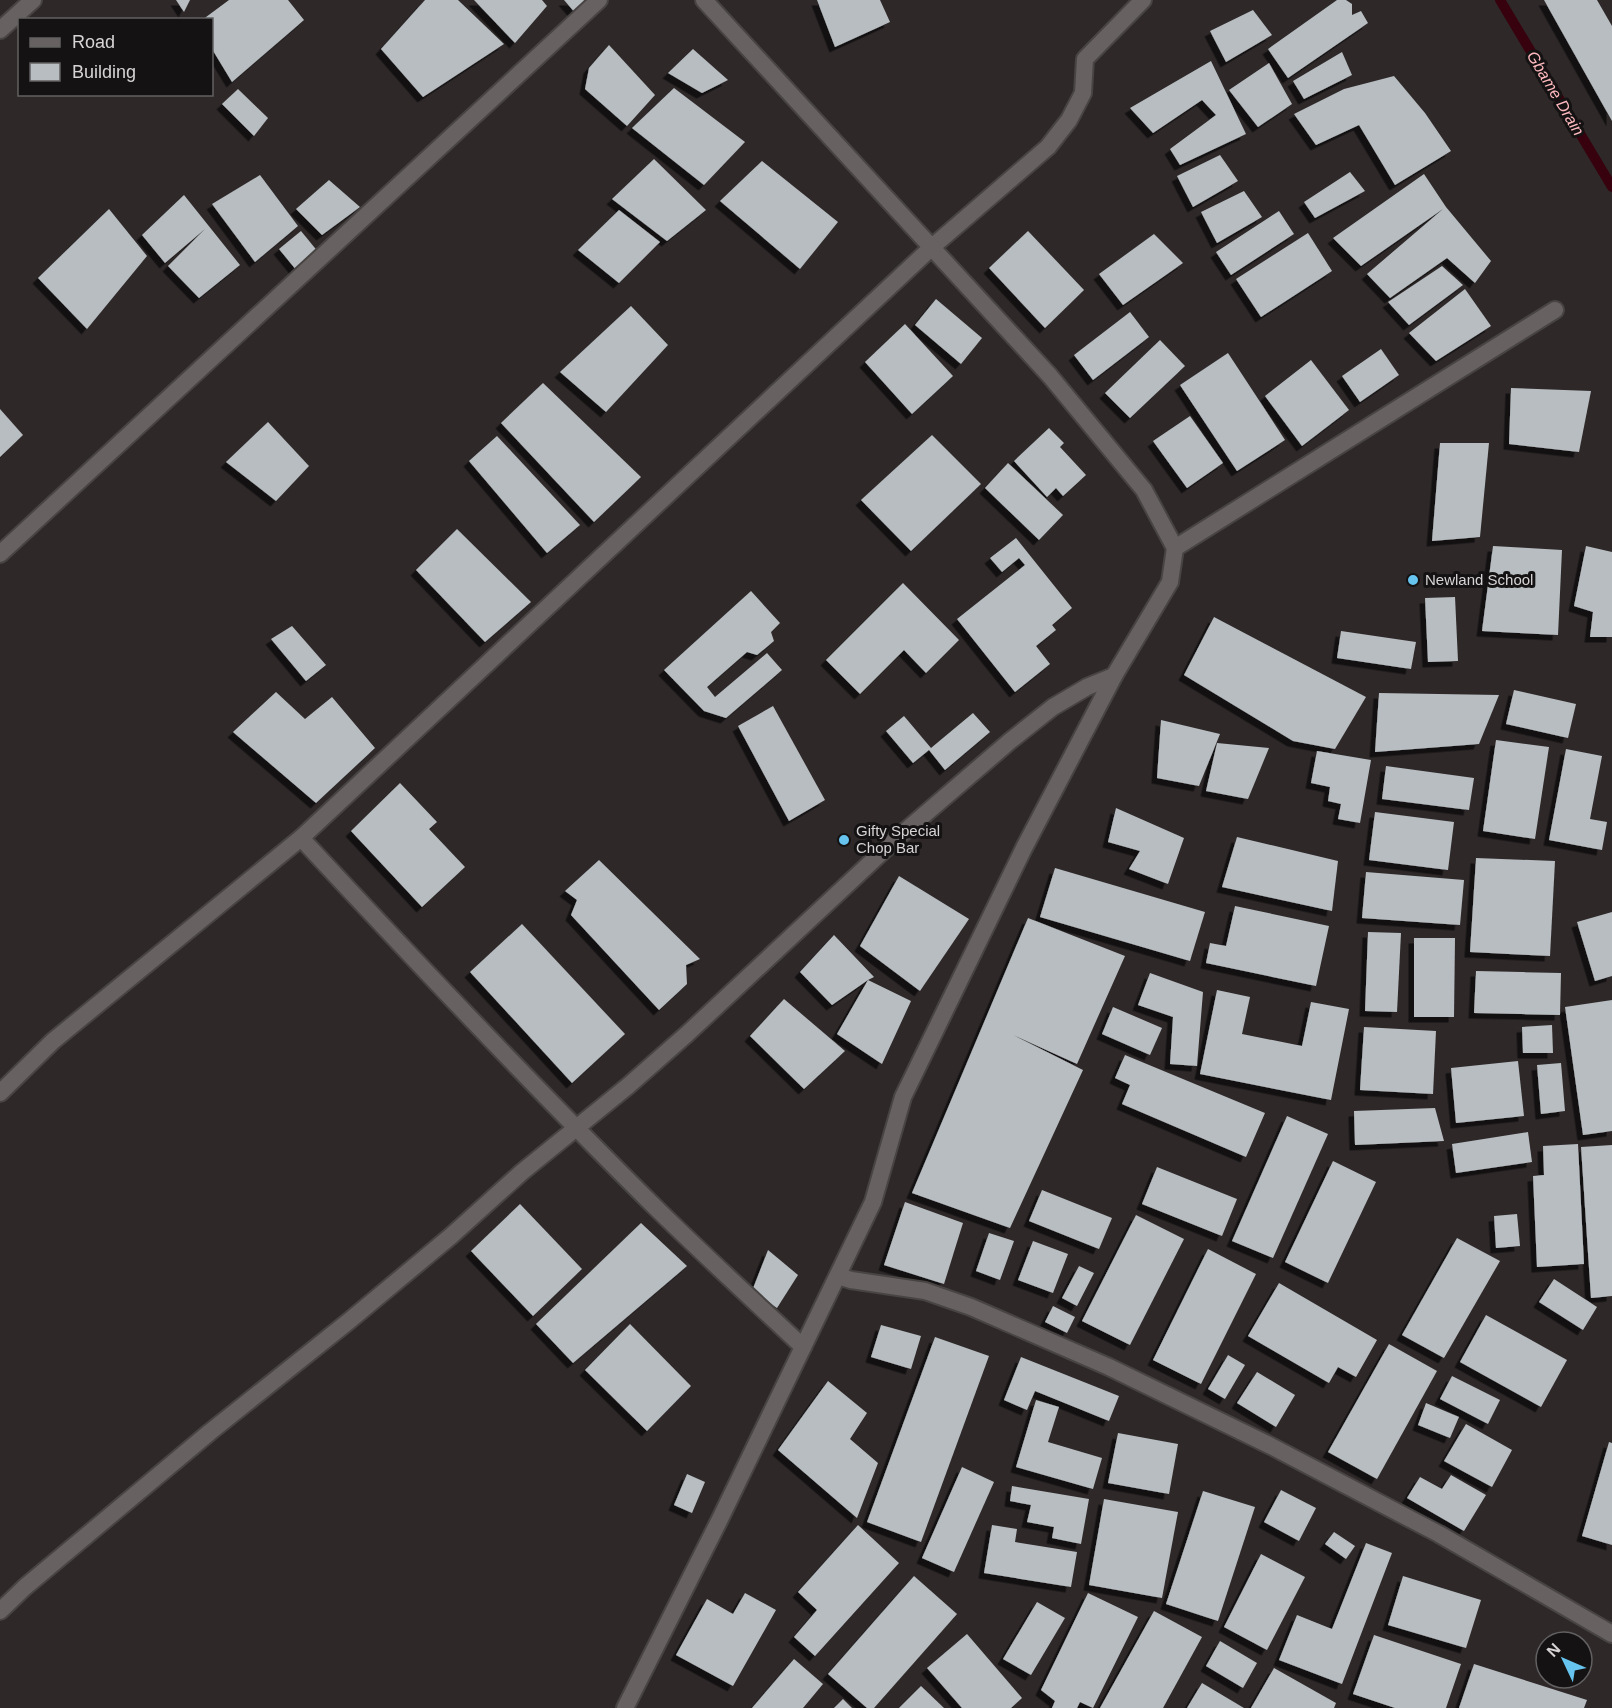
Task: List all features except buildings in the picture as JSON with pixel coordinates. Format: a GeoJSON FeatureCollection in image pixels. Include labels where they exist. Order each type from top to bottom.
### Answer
{"type":"FeatureCollection","features":[{"type":"Feature","properties":{"kind":"street"},"geometry":{"type":"LineString","coordinates":[[0,30],[33,0]]}},
{"type":"Feature","properties":{"kind":"street"},"geometry":{"type":"LineString","coordinates":[[3,546],[599,0]]}},
{"type":"Feature","properties":{"kind":"street"},"geometry":{"type":"LineString","coordinates":[[625,1708],[720,1519],[873,1202],[903,1096],[1024,848],[1114,676],[1170,582],[1175,548],[1144,490],[1050,376],[704,0]]}},
{"type":"Feature","properties":{"kind":"street"},"geometry":{"type":"LineString","coordinates":[[0,1094],[53,1041],[301,838],[932,247],[1048,147],[1069,120],[1083,93],[1085,59],[1143,0]]}},
{"type":"Feature","properties":{"kind":"street"},"geometry":{"type":"LineString","coordinates":[[1175,548],[1555,310]]}},
{"type":"Feature","properties":{"kind":"street"},"geometry":{"type":"LineString","coordinates":[[0,1611],[210,1432],[349,1321],[687,1034],[896,839],[1010,741],[1053,707],[1087,687],[1114,676]]}},
{"type":"Feature","properties":{"kind":"street"},"geometry":{"type":"LineString","coordinates":[[301,838],[456,1004],[655,1207],[803,1347]]}},
{"type":"Feature","properties":{"kind":"street"},"geometry":{"type":"LineString","coordinates":[[838,1276],[925,1291],[971,1307],[1109,1366],[1271,1446],[1439,1534],[1612,1634]]}},
{"type":"Feature","properties":{"kind":"waterway","name":"Gbame Drain"},"geometry":{"type":"LineString","coordinates":[[1500,0],[1612,187]]}},
{"type":"Feature","properties":{"kind":"place","name":"Newland School"},"geometry":{"type":"Point","coordinates":[1413,580]}},
{"type":"Feature","properties":{"kind":"place","name":"Gifty Special Chop Bar"},"geometry":{"type":"Point","coordinates":[844,840]}}]}
